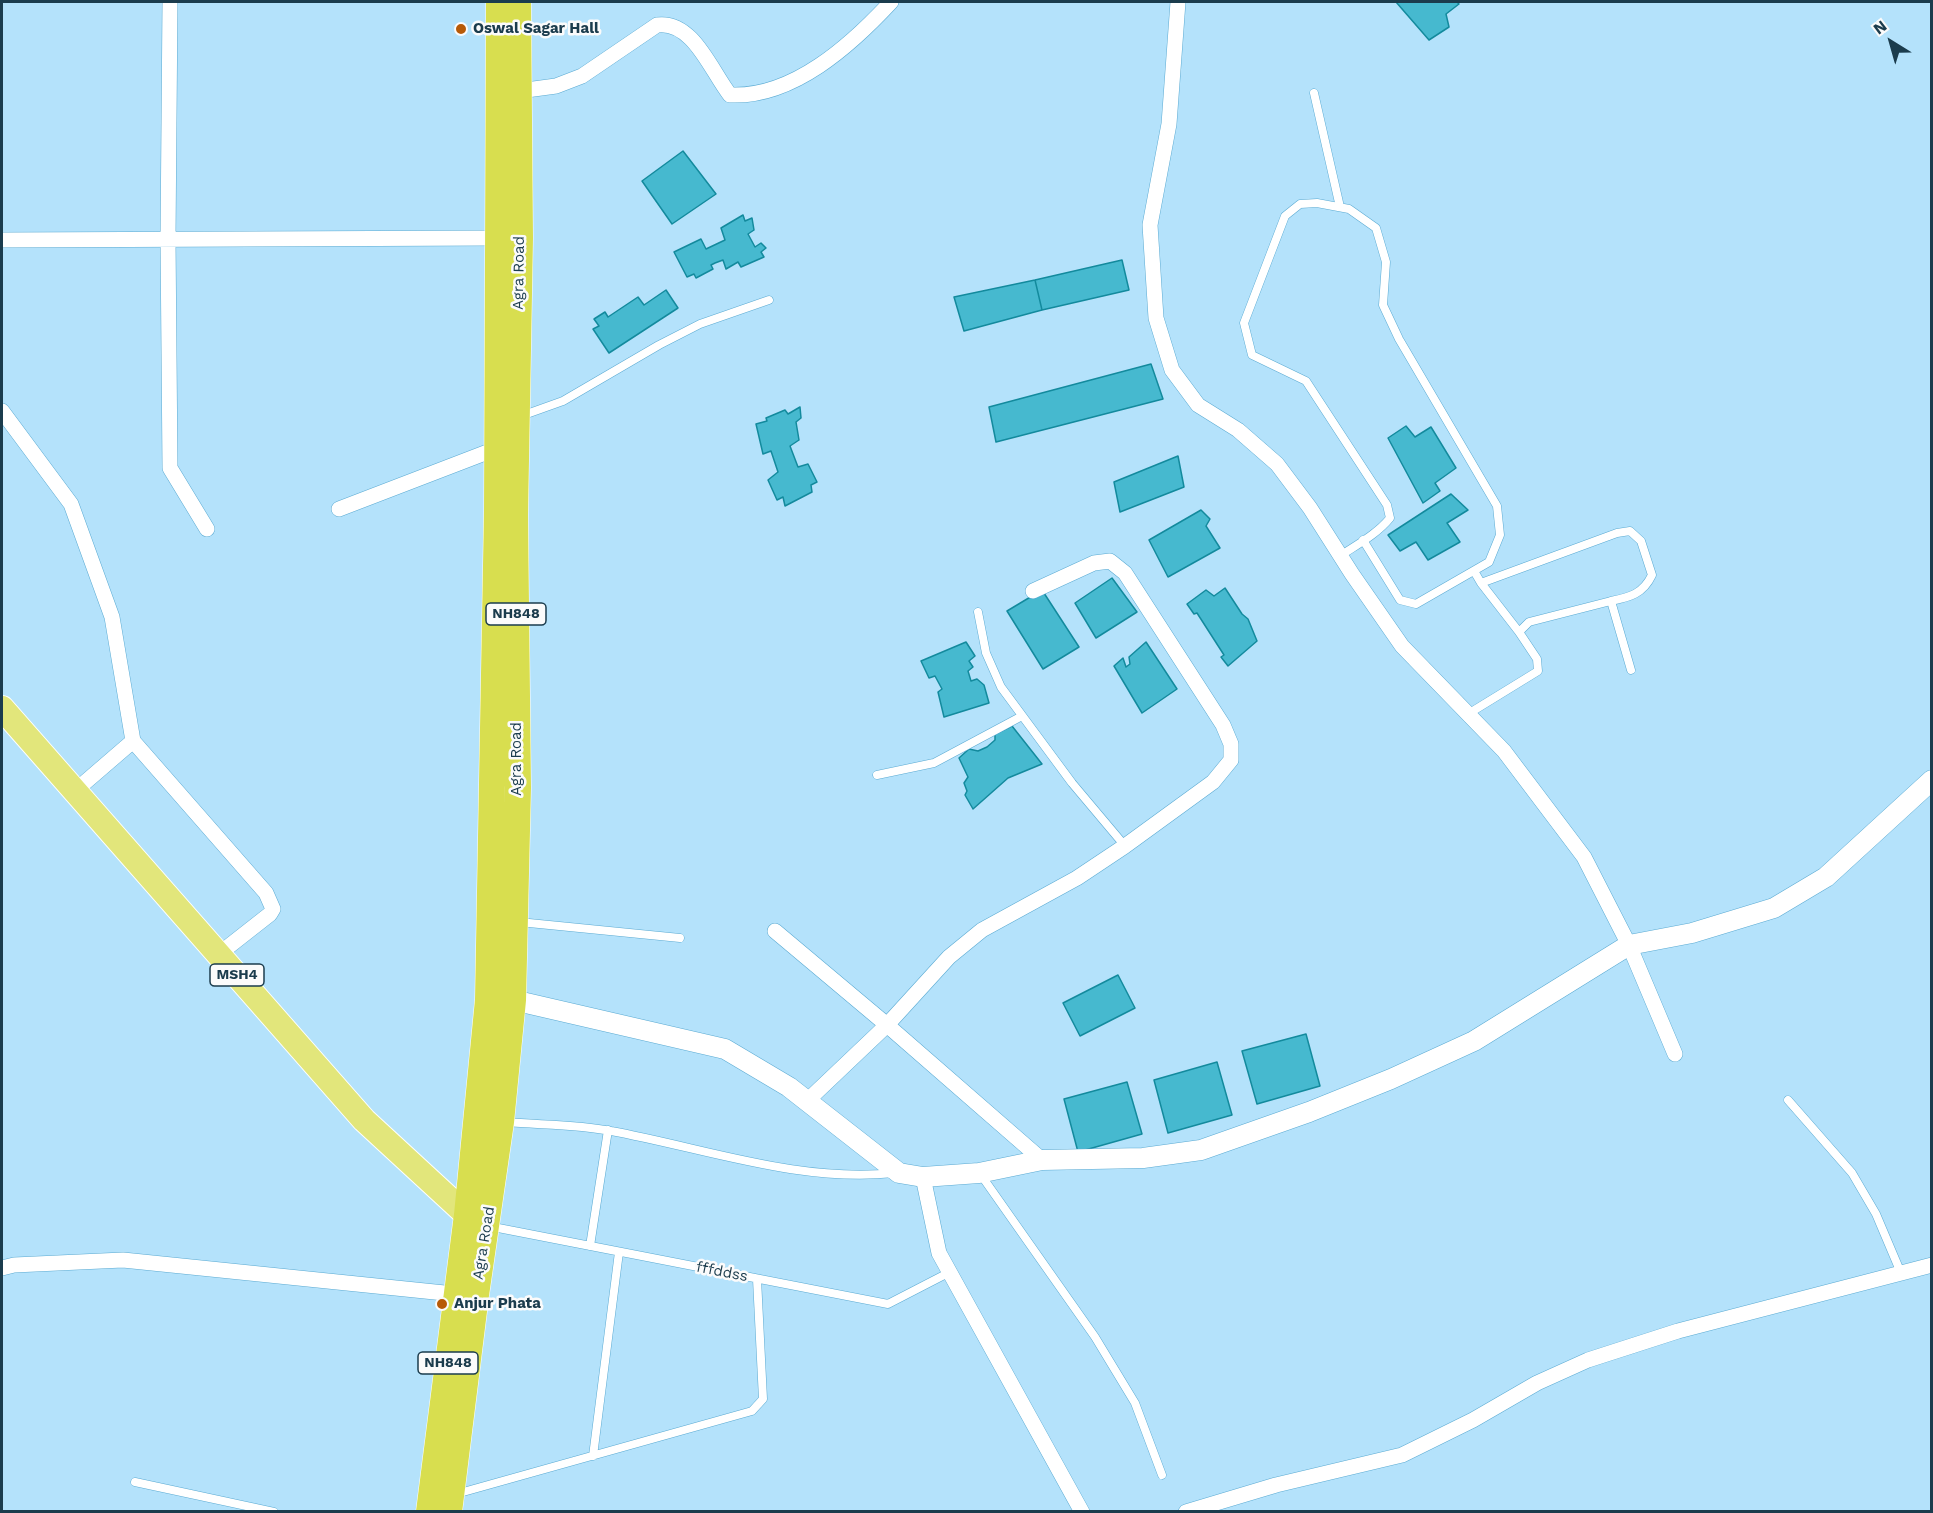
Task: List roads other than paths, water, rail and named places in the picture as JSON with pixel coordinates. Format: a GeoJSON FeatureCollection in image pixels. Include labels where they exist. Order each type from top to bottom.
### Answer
{"type":"FeatureCollection","features":[{"type":"Feature","properties":{"kind":"highway","name":"Agra Road"},"geometry":{"type":"LineString","coordinates":[[477,1220],[488,1000],[498,447],[499,2]]}},
{"type":"Feature","properties":{"kind":"highway","name":"Agra Road"},"geometry":{"type":"LineString","coordinates":[[477,1220],[501,1122],[513,1000],[518,788],[518,2]]}},
{"type":"Feature","properties":{"kind":"highway","name":"NH848"},"geometry":{"type":"LineString","coordinates":[[429,1512],[477,1220]]}},
{"type":"Feature","properties":{"kind":"highway","name":"Agra Road"},"geometry":{"type":"LineString","coordinates":[[450,1503],[466,1295]]}},
{"type":"Feature","properties":{"kind":"main road","name":"MSH4"},"geometry":{"type":"LineString","coordinates":[[2,708],[364,1120],[477,1220]]}},
{"type":"Feature","properties":{"kind":"street"},"geometry":{"type":"LineString","coordinates":[[170,2],[168,239],[170,468],[207,529]]}},
{"type":"Feature","properties":{"kind":"street"},"geometry":{"type":"LineString","coordinates":[[519,91],[556,86],[582,76],[657,25],[670,23],[679,27],[696,45],[730,95],[746,96],[771,90],[793,81],[848,44],[891,2]]}},
{"type":"Feature","properties":{"kind":"street"},"geometry":{"type":"LineString","coordinates":[[1178,2],[1169,124],[1150,225],[1155,318],[1172,370],[1197,405],[1238,430],[1277,464],[1310,508],[1402,646],[1504,751],[1584,857],[1629,945],[1675,1054]]}},
{"type":"Feature","properties":{"kind":"street"},"geometry":{"type":"LineString","coordinates":[[2,240],[498,238]]}},
{"type":"Feature","properties":{"kind":"street"},"geometry":{"type":"LineString","coordinates":[[2,411],[71,504],[112,617],[133,741],[266,893],[272,904],[273,909],[270,914],[219,954]]}},
{"type":"Feature","properties":{"kind":"street"},"geometry":{"type":"LineString","coordinates":[[339,509],[498,447]]}},
{"type":"Feature","properties":{"kind":"street"},"geometry":{"type":"LineString","coordinates":[[807,1101],[887,1025],[949,957],[982,930],[1077,878],[1125,846],[1213,782],[1231,760],[1231,744],[1223,725],[1125,573],[1110,561],[1094,563],[1033,591]]}},
{"type":"Feature","properties":{"kind":"street"},"geometry":{"type":"LineString","coordinates":[[75,791],[133,741]]}},
{"type":"Feature","properties":{"kind":"street"},"geometry":{"type":"LineString","coordinates":[[488,1000],[513,1000],[725,1050],[789,1087],[899,1173],[923,1176],[979,1173],[1042,1160],[1143,1158],[1201,1150],[1309,1112],[1391,1079],[1474,1041],[1629,945],[1692,933],[1774,908],[1826,877],[1932,780]]}},
{"type":"Feature","properties":{"kind":"street"},"geometry":{"type":"LineString","coordinates":[[775,931],[1042,1160]]}},
{"type":"Feature","properties":{"kind":"street"},"geometry":{"type":"LineString","coordinates":[[923,1176],[939,1253],[1082,1512]]}},
{"type":"Feature","properties":{"kind":"street"},"geometry":{"type":"LineString","coordinates":[[2,1268],[14,1265],[123,1260],[466,1295]]}},
{"type":"Feature","properties":{"kind":"street"},"geometry":{"type":"LineString","coordinates":[[1186,1512],[1276,1485],[1402,1455],[1473,1420],[1537,1383],[1588,1360],[1678,1331],[1932,1265]]}},
{"type":"Feature","properties":{"kind":"lane"},"geometry":{"type":"LineString","coordinates":[[1314,93],[1340,207]]}},
{"type":"Feature","properties":{"kind":"lane"},"geometry":{"type":"LineString","coordinates":[[1340,556],[1363,540],[1381,529],[1390,518],[1387,505],[1306,381],[1252,355],[1245,323],[1285,216],[1300,204],[1317,203],[1349,209],[1376,228],[1386,262],[1383,305],[1399,339],[1497,506],[1500,535],[1489,562],[1416,604],[1400,600],[1363,540]]}},
{"type":"Feature","properties":{"kind":"lane"},"geometry":{"type":"LineString","coordinates":[[517,417],[563,401],[700,324],[769,300]]}},
{"type":"Feature","properties":{"kind":"lane"},"geometry":{"type":"LineString","coordinates":[[1481,583],[1617,533],[1630,531],[1641,541],[1652,575],[1647,587],[1635,595],[1529,622],[1519,632]]}},
{"type":"Feature","properties":{"kind":"lane"},"geometry":{"type":"LineString","coordinates":[[1468,714],[1538,671],[1537,659],[1474,570]]}},
{"type":"Feature","properties":{"kind":"lane"},"geometry":{"type":"LineString","coordinates":[[1611,601],[1631,670]]}},
{"type":"Feature","properties":{"kind":"lane"},"geometry":{"type":"LineString","coordinates":[[978,612],[990,661],[1001,687],[1125,846]]}},
{"type":"Feature","properties":{"kind":"lane"},"geometry":{"type":"LineString","coordinates":[[877,775],[934,763],[1022,716]]}},
{"type":"Feature","properties":{"kind":"lane"},"geometry":{"type":"LineString","coordinates":[[515,922],[680,938]]}},
{"type":"Feature","properties":{"kind":"lane"},"geometry":{"type":"LineString","coordinates":[[1788,1100],[1852,1173],[1876,1214],[1901,1273]]}},
{"type":"Feature","properties":{"kind":"lane"},"geometry":{"type":"LineString","coordinates":[[501,1122],[608,1130],[815,1173],[861,1177],[899,1173]]}},
{"type":"Feature","properties":{"kind":"lane"},"geometry":{"type":"LineString","coordinates":[[590,1246],[608,1130]]}},
{"type":"Feature","properties":{"kind":"lane"},"geometry":{"type":"LineString","coordinates":[[979,1173],[1095,1337],[1135,1403],[1162,1475]]}},
{"type":"Feature","properties":{"kind":"lane","name":"fffddss"},"geometry":{"type":"LineString","coordinates":[[477,1220],[619,1252],[888,1304],[950,1272]]}},
{"type":"Feature","properties":{"kind":"lane"},"geometry":{"type":"LineString","coordinates":[[593,1456],[619,1252]]}},
{"type":"Feature","properties":{"kind":"lane"},"geometry":{"type":"LineString","coordinates":[[450,1503],[593,1456],[752,1411],[763,1399],[757,1279]]}},
{"type":"Feature","properties":{"kind":"lane"},"geometry":{"type":"LineString","coordinates":[[135,1482],[274,1512]]}},
{"type":"Feature","properties":{"kind":"place","name":"Oswal Sagar Hall"},"geometry":{"type":"Point","coordinates":[461,29]}},
{"type":"Feature","properties":{"kind":"place","name":"Anjur Phata"},"geometry":{"type":"Point","coordinates":[442,1304]}}]}
